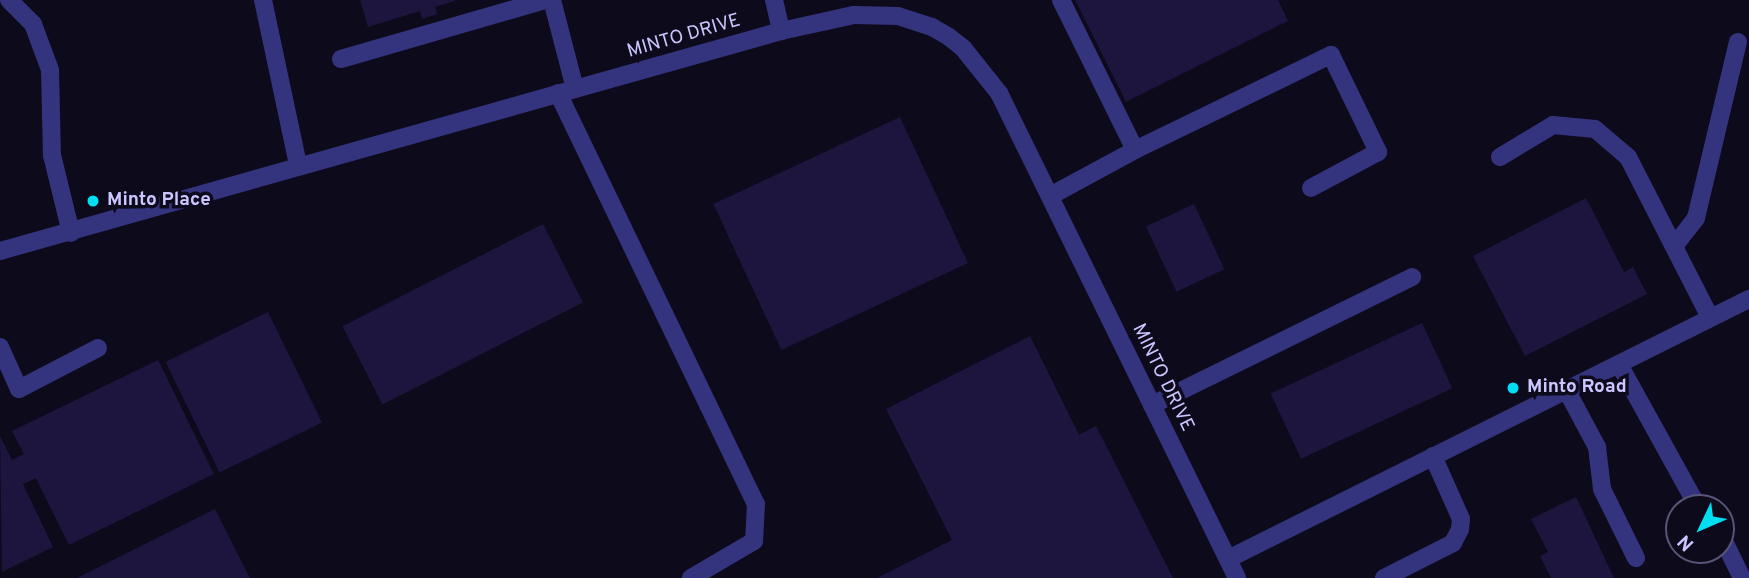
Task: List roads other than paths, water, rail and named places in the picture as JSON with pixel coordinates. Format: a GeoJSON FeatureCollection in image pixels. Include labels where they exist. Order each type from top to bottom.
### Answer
{"type":"FeatureCollection","features":[{"type":"Feature","properties":{"kind":"street"},"geometry":{"type":"LineString","coordinates":[[9,0],[33,24],[50,70],[52,155],[71,233]]}},
{"type":"Feature","properties":{"kind":"street"},"geometry":{"type":"LineString","coordinates":[[263,0],[298,166]]}},
{"type":"Feature","properties":{"kind":"street"},"geometry":{"type":"LineString","coordinates":[[341,59],[545,0]]}},
{"type":"Feature","properties":{"kind":"street"},"geometry":{"type":"LineString","coordinates":[[552,0],[566,91],[756,504],[754,541],[691,578]]}},
{"type":"Feature","properties":{"kind":"street"},"geometry":{"type":"LineString","coordinates":[[774,0],[782,31]]}},
{"type":"Feature","properties":{"kind":"street"},"geometry":{"type":"LineString","coordinates":[[1061,0],[1135,150]]}},
{"type":"Feature","properties":{"kind":"street","name":"MINTO DRIVE"},"geometry":{"type":"LineString","coordinates":[[0,251],[782,31],[900,8],[963,48],[999,93],[1237,578]]}},
{"type":"Feature","properties":{"kind":"street"},"geometry":{"type":"LineString","coordinates":[[1675,245],[1696,218],[1738,42]]}},
{"type":"Feature","properties":{"kind":"street"},"geometry":{"type":"LineString","coordinates":[[1050,196],[1135,150],[1331,55],[1378,152],[1311,188]]}},
{"type":"Feature","properties":{"kind":"street"},"geometry":{"type":"LineString","coordinates":[[1500,157],[1553,125],[1595,129],[1628,157],[1710,317]]}},
{"type":"Feature","properties":{"kind":"street"},"geometry":{"type":"LineString","coordinates":[[1152,405],[1412,277]]}},
{"type":"Feature","properties":{"kind":"street"},"geometry":{"type":"LineString","coordinates":[[1227,559],[1620,366],[1749,299]]}},
{"type":"Feature","properties":{"kind":"street"},"geometry":{"type":"LineString","coordinates":[[0,348],[19,388],[98,348]]}},
{"type":"Feature","properties":{"kind":"street"},"geometry":{"type":"LineString","coordinates":[[1620,366],[1691,494]]}},
{"type":"Feature","properties":{"kind":"street"},"geometry":{"type":"LineString","coordinates":[[1567,391],[1597,447],[1602,489],[1636,558]]}},
{"type":"Feature","properties":{"kind":"street"},"geometry":{"type":"LineString","coordinates":[[1384,578],[1453,543],[1460,529],[1461,519],[1433,456]]}},
{"type":"Feature","properties":{"kind":"place","name":"Minto Place"},"geometry":{"type":"Point","coordinates":[93,201]}},
{"type":"Feature","properties":{"kind":"place","name":"Minto Road"},"geometry":{"type":"Point","coordinates":[1513,388]}}]}
